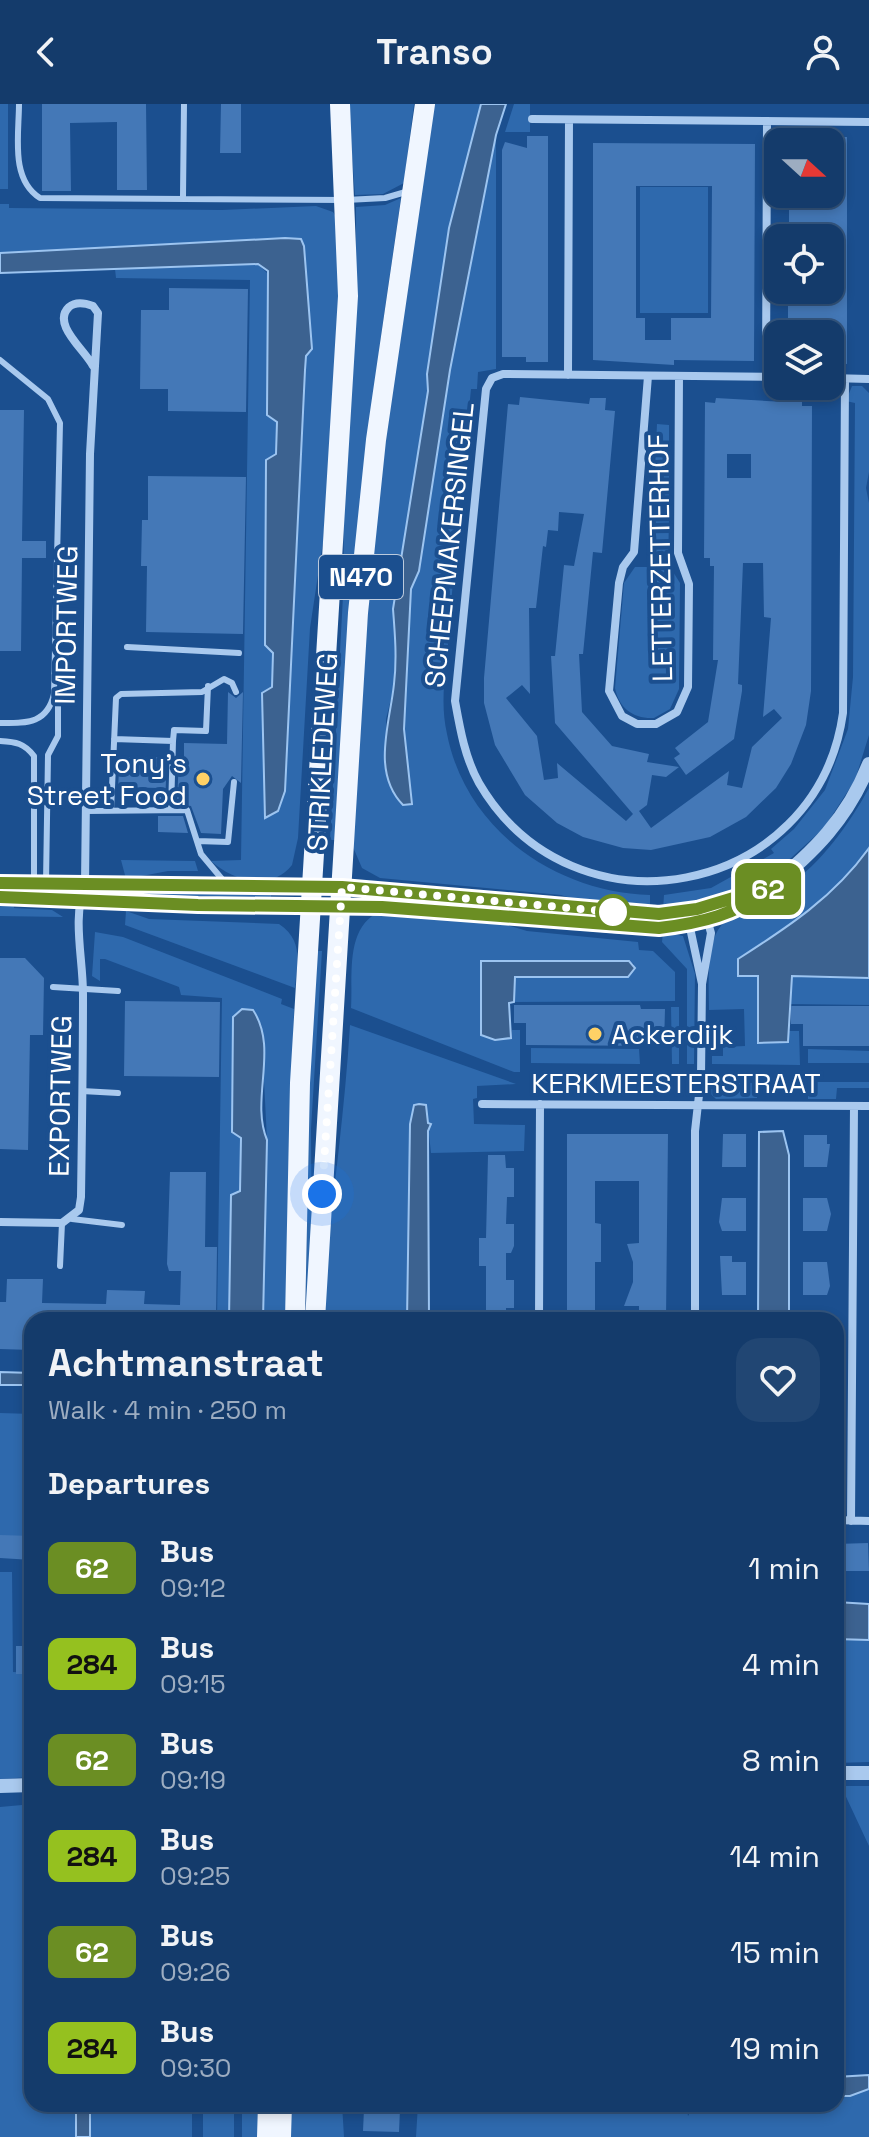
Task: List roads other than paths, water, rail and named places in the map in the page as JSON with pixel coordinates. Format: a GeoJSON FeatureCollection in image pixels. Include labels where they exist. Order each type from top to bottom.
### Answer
{"type":"FeatureCollection","features":[{"type":"Feature","properties":{"kind":"main road","name":"STRIKLEDEWEG"},"geometry":{"type":"LineString","coordinates":[[295,1312],[300,1083],[348,296],[340,104]]}},
{"type":"Feature","properties":{"kind":"main road","name":"STRIKLEDEWEG"},"geometry":{"type":"LineString","coordinates":[[315,1312],[366,524],[410,190],[425,104]]}},
{"type":"Feature","properties":{"kind":"main road"},"geometry":{"type":"LineString","coordinates":[[267,2137],[268,2112]]}},
{"type":"Feature","properties":{"kind":"main road"},"geometry":{"type":"LineString","coordinates":[[281,2137],[282,2112]]}},
{"type":"Feature","properties":{"kind":"street"},"geometry":{"type":"LineString","coordinates":[[532,119],[869,122]]}},
{"type":"Feature","properties":{"kind":"street"},"geometry":{"type":"LineString","coordinates":[[568,375],[569,120]]}},
{"type":"Feature","properties":{"kind":"street"},"geometry":{"type":"LineString","coordinates":[[766,320],[767,121]]}},
{"type":"Feature","properties":{"kind":"street","name":"IMPORTWEG"},"geometry":{"type":"LineString","coordinates":[[80,898],[85,884],[93,366],[98,313],[93,306],[75,303],[67,309],[63,319],[66,332],[85,350],[93,366]]}},
{"type":"Feature","properties":{"kind":"street","name":"SCHEEPMAKERSINGEL"},"geometry":{"type":"LineString","coordinates":[[764,377],[503,374],[492,378],[486,389],[455,701],[464,748],[479,782],[523,836],[568,865],[592,874],[633,882],[660,883],[687,879],[730,865],[781,832],[823,780],[833,758],[843,713],[845,379]]}},
{"type":"Feature","properties":{"kind":"street","name":"LETTERZETTERHOF"},"geometry":{"type":"LineString","coordinates":[[648,376],[634,552],[623,567],[619,583],[609,691],[622,716],[637,724],[656,724],[677,712],[688,687],[689,584],[678,553],[679,376]]}},
{"type":"Feature","properties":{"kind":"street"},"geometry":{"type":"LineString","coordinates":[[845,379],[869,379]]}},
{"type":"Feature","properties":{"kind":"street"},"geometry":{"type":"LineString","coordinates":[[0,883],[227,885],[341,897],[415,909],[578,924],[659,928],[688,925],[703,914],[770,887],[829,834],[852,801],[869,764]]}},
{"type":"Feature","properties":{"kind":"street"},"geometry":{"type":"LineString","coordinates":[[0,897],[80,898],[135,904],[310,896],[703,914]]}},
{"type":"Feature","properties":{"kind":"street","name":"EXPORTWEG"},"geometry":{"type":"LineString","coordinates":[[0,1222],[62,1223],[72,1219],[79,1210],[83,988],[80,898]]}},
{"type":"Feature","properties":{"kind":"street"},"geometry":{"type":"LineString","coordinates":[[695,1312],[702,984],[711,933],[703,914]]}},
{"type":"Feature","properties":{"kind":"street"},"geometry":{"type":"LineString","coordinates":[[688,925],[702,984]]}},
{"type":"Feature","properties":{"kind":"street","name":"KERKMEESTERSTRAAT"},"geometry":{"type":"LineString","coordinates":[[482,1104],[869,1106]]}},
{"type":"Feature","properties":{"kind":"street"},"geometry":{"type":"LineString","coordinates":[[539,1312],[540,1104]]}},
{"type":"Feature","properties":{"kind":"street"},"geometry":{"type":"LineString","coordinates":[[851,1521],[854,1106]]}},
{"type":"Feature","properties":{"kind":"street"},"geometry":{"type":"LineString","coordinates":[[844,1521],[869,1521]]}},
{"type":"Feature","properties":{"kind":"street"},"geometry":{"type":"LineString","coordinates":[[844,1773],[869,1773]]}},
{"type":"Feature","properties":{"kind":"street"},"geometry":{"type":"LineString","coordinates":[[0,1786],[24,1785]]}},
{"type":"Feature","properties":{"kind":"lane"},"geometry":{"type":"LineString","coordinates":[[19,104],[19,167],[27,190],[40,198],[183,196],[346,200],[385,198],[410,190]]}},
{"type":"Feature","properties":{"kind":"lane"},"geometry":{"type":"LineString","coordinates":[[183,196],[184,104]]}},
{"type":"Feature","properties":{"kind":"lane"},"geometry":{"type":"LineString","coordinates":[[0,360],[48,399],[60,423],[54,694],[45,716],[35,722],[0,723]]}},
{"type":"Feature","properties":{"kind":"lane"},"geometry":{"type":"LineString","coordinates":[[127,647],[239,653]]}},
{"type":"Feature","properties":{"kind":"lane"},"geometry":{"type":"LineString","coordinates":[[111,810],[115,705],[121,694],[202,692],[224,679],[232,683],[236,692]]}},
{"type":"Feature","properties":{"kind":"lane"},"geometry":{"type":"LineString","coordinates":[[171,810],[174,730],[206,731],[208,686]]}},
{"type":"Feature","properties":{"kind":"lane"},"geometry":{"type":"LineString","coordinates":[[46,883],[48,755],[58,736],[58,700],[54,694]]}},
{"type":"Feature","properties":{"kind":"lane"},"geometry":{"type":"LineString","coordinates":[[114,739],[173,741]]}},
{"type":"Feature","properties":{"kind":"lane"},"geometry":{"type":"LineString","coordinates":[[0,741],[27,746],[34,756],[34,883]]}},
{"type":"Feature","properties":{"kind":"lane"},"geometry":{"type":"LineString","coordinates":[[197,841],[228,842],[234,782]]}},
{"type":"Feature","properties":{"kind":"lane"},"geometry":{"type":"LineString","coordinates":[[86,811],[187,810],[211,870],[227,885]]}},
{"type":"Feature","properties":{"kind":"lane"},"geometry":{"type":"LineString","coordinates":[[53,987],[118,991]]}},
{"type":"Feature","properties":{"kind":"lane"},"geometry":{"type":"LineString","coordinates":[[82,1091],[118,1093]]}},
{"type":"Feature","properties":{"kind":"lane"},"geometry":{"type":"LineString","coordinates":[[72,1219],[122,1225]]}},
{"type":"Feature","properties":{"kind":"lane"},"geometry":{"type":"LineString","coordinates":[[60,1266],[62,1223]]}},
{"type":"Feature","properties":{"kind":"place","name":"Tony's Street Food"},"geometry":{"type":"Point","coordinates":[203,779]}},
{"type":"Feature","properties":{"kind":"place","name":"Ackerdijk"},"geometry":{"type":"Point","coordinates":[595,1034]}}]}
